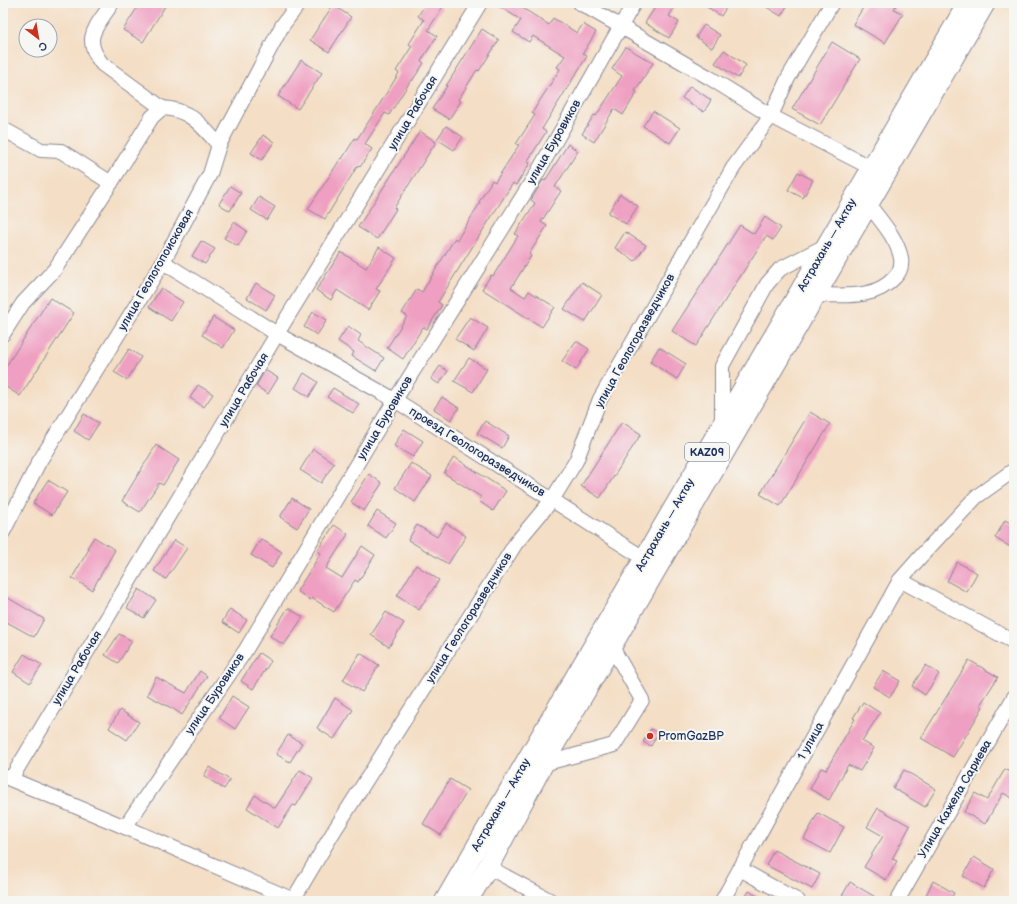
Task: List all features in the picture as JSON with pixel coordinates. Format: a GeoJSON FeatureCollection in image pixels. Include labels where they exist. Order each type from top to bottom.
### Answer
{"type":"FeatureCollection","features":[{"type":"Feature","properties":{"kind":"highway","name":"Астрахань — Актау"},"geometry":{"type":"LineString","coordinates":[[445,901],[827,245],[878,172],[967,14],[985,3]]}},
{"type":"Feature","properties":{"kind":"highway","name":"Астрахань — Актау"},"geometry":{"type":"LineString","coordinates":[[467,901],[488,867],[543,764],[869,205],[878,172]]}},
{"type":"Feature","properties":{"kind":"street"},"geometry":{"type":"LineString","coordinates":[[112,3],[92,34],[91,44],[102,64],[162,108],[173,108],[198,121],[219,146]]}},
{"type":"Feature","properties":{"kind":"street","name":"улица Геологопоисковая"},"geometry":{"type":"LineString","coordinates":[[3,532],[39,462],[163,262],[210,174],[219,146],[282,26],[299,3]]}},
{"type":"Feature","properties":{"kind":"street","name":"улица Рабочая"},"geometry":{"type":"LineString","coordinates":[[7,777],[480,3]]}},
{"type":"Feature","properties":{"kind":"street"},"geometry":{"type":"LineString","coordinates":[[580,3],[710,78],[771,116],[878,172]]}},
{"type":"Feature","properties":{"kind":"street","name":"улица Буровиков"},"geometry":{"type":"LineString","coordinates":[[126,827],[245,651],[395,400],[536,175],[634,3]]}},
{"type":"Feature","properties":{"kind":"street","name":"улица Геологоразведчиков"},"geometry":{"type":"LineString","coordinates":[[294,900],[334,831],[516,543],[552,500],[576,461],[600,399],[733,168],[771,116],[788,78],[832,3]]}},
{"type":"Feature","properties":{"kind":"street"},"geometry":{"type":"LineString","coordinates":[[3,333],[23,303],[55,269],[152,117],[162,108]]}},
{"type":"Feature","properties":{"kind":"street"},"geometry":{"type":"LineString","coordinates":[[3,129],[41,150],[61,151],[111,183]]}},
{"type":"Feature","properties":{"kind":"street"},"geometry":{"type":"LineString","coordinates":[[816,295],[856,295],[870,293],[889,284],[900,272],[901,258],[894,240],[869,205]]}},
{"type":"Feature","properties":{"kind":"street"},"geometry":{"type":"LineString","coordinates":[[722,427],[722,366],[767,284],[780,268],[827,245]]}},
{"type":"Feature","properties":{"kind":"street","name":"проезд Геологоразведчиков"},"geometry":{"type":"LineString","coordinates":[[163,262],[277,334],[395,400],[645,559]]}},
{"type":"Feature","properties":{"kind":"street","name":"1 улица"},"geometry":{"type":"LineString","coordinates":[[722,901],[900,580],[922,554],[976,497],[1014,470]]}},
{"type":"Feature","properties":{"kind":"street"},"geometry":{"type":"LineString","coordinates":[[900,580],[1014,642]]}},
{"type":"Feature","properties":{"kind":"street"},"geometry":{"type":"LineString","coordinates":[[543,764],[614,745],[642,700],[612,647]]}},
{"type":"Feature","properties":{"kind":"street","name":"Улица Кажела Сариева"},"geometry":{"type":"LineString","coordinates":[[896,901],[1014,697]]}},
{"type":"Feature","properties":{"kind":"street"},"geometry":{"type":"LineString","coordinates":[[7,777],[294,900]]}},
{"type":"Feature","properties":{"kind":"street"},"geometry":{"type":"LineString","coordinates":[[488,867],[552,901]]}},
{"type":"Feature","properties":{"kind":"street"},"geometry":{"type":"LineString","coordinates":[[740,869],[798,901]]}},
{"type":"Feature","properties":{"kind":"building"},"geometry":{"type":"Polygon","coordinates":[[[140,3],[167,3],[143,42],[123,30],[140,3]]]}},
{"type":"Feature","properties":{"kind":"building"},"geometry":{"type":"Polygon","coordinates":[[[426,3],[435,3],[442,8],[428,30],[437,36],[421,61],[424,63],[412,81],[411,80],[389,115],[385,113],[365,144],[372,149],[360,167],[358,165],[325,219],[308,209],[355,138],[357,139],[399,73],[396,71],[412,46],[409,44],[424,20],[418,16],[426,3]]]}},
{"type":"Feature","properties":{"kind":"building"},"geometry":{"type":"Polygon","coordinates":[[[494,3],[515,3],[549,25],[553,18],[577,33],[583,24],[596,32],[583,53],[587,56],[542,129],[546,132],[527,162],[530,163],[516,185],[513,183],[438,302],[442,305],[427,329],[423,327],[403,359],[387,348],[407,316],[402,313],[417,289],[422,292],[455,238],[457,240],[480,203],[479,202],[492,180],[495,182],[519,145],[516,144],[535,115],[532,113],[560,69],[557,67],[565,56],[533,36],[529,42],[513,32],[521,20],[494,3]]]}},
{"type":"Feature","properties":{"kind":"building"},"geometry":{"type":"Polygon","coordinates":[[[658,3],[677,3],[669,16],[679,22],[669,38],[645,23],[658,3]]]}},
{"type":"Feature","properties":{"kind":"building"},"geometry":{"type":"Polygon","coordinates":[[[701,3],[729,3],[721,16],[701,3]]]}},
{"type":"Feature","properties":{"kind":"building"},"geometry":{"type":"Polygon","coordinates":[[[760,3],[789,3],[781,16],[760,3]]]}},
{"type":"Feature","properties":{"kind":"building"},"geometry":{"type":"Polygon","coordinates":[[[866,3],[897,3],[894,9],[903,14],[885,43],[853,24],[866,3]]]}},
{"type":"Feature","properties":{"kind":"building"},"geometry":{"type":"Polygon","coordinates":[[[333,5],[351,17],[329,52],[310,40],[333,5]]]}},
{"type":"Feature","properties":{"kind":"building"},"geometry":{"type":"Polygon","coordinates":[[[704,25],[720,35],[712,48],[696,37],[704,25]]]}},
{"type":"Feature","properties":{"kind":"building"},"geometry":{"type":"Polygon","coordinates":[[[482,29],[499,40],[479,71],[477,70],[458,100],[461,101],[449,119],[432,109],[482,29]]]}},
{"type":"Feature","properties":{"kind":"building"},"geometry":{"type":"Polygon","coordinates":[[[832,42],[860,59],[820,125],[792,109],[832,42]]]}},
{"type":"Feature","properties":{"kind":"building"},"geometry":{"type":"Polygon","coordinates":[[[626,47],[653,63],[635,91],[637,92],[623,115],[614,109],[594,142],[582,134],[594,115],[596,116],[622,76],[612,69],[626,47]]]}},
{"type":"Feature","properties":{"kind":"building"},"geometry":{"type":"Polygon","coordinates":[[[724,50],[746,65],[738,78],[715,63],[724,50]]]}},
{"type":"Feature","properties":{"kind":"building"},"geometry":{"type":"Polygon","coordinates":[[[301,60],[322,73],[298,109],[278,96],[301,60]]]}},
{"type":"Feature","properties":{"kind":"building"},"geometry":{"type":"Polygon","coordinates":[[[690,86],[711,100],[704,112],[682,98],[690,86]]]}},
{"type":"Feature","properties":{"kind":"building"},"geometry":{"type":"Polygon","coordinates":[[[653,111],[680,128],[670,143],[643,126],[653,111]]]}},
{"type":"Feature","properties":{"kind":"building"},"geometry":{"type":"Polygon","coordinates":[[[446,126],[463,137],[454,150],[437,139],[446,126]]]}},
{"type":"Feature","properties":{"kind":"building"},"geometry":{"type":"Polygon","coordinates":[[[420,131],[436,142],[394,208],[396,209],[377,239],[358,227],[420,131]]]}},
{"type":"Feature","properties":{"kind":"building"},"geometry":{"type":"Polygon","coordinates":[[[263,135],[274,142],[262,160],[251,153],[263,135]]]}},
{"type":"Feature","properties":{"kind":"building"},"geometry":{"type":"Polygon","coordinates":[[[568,144],[578,151],[555,187],[561,191],[541,222],[547,226],[529,254],[531,256],[511,288],[525,297],[529,291],[555,307],[542,327],[482,289],[491,275],[493,276],[518,236],[515,234],[535,203],[531,200],[543,180],[545,181],[568,144]]]}},
{"type":"Feature","properties":{"kind":"building"},"geometry":{"type":"Polygon","coordinates":[[[798,172],[813,180],[803,198],[788,190],[798,172]]]}},
{"type":"Feature","properties":{"kind":"building"},"geometry":{"type":"Polygon","coordinates":[[[230,186],[241,193],[230,211],[219,204],[230,186]]]}},
{"type":"Feature","properties":{"kind":"building"},"geometry":{"type":"Polygon","coordinates":[[[620,194],[638,206],[626,224],[608,213],[620,194]]]}},
{"type":"Feature","properties":{"kind":"building"},"geometry":{"type":"Polygon","coordinates":[[[259,197],[275,207],[267,220],[251,210],[259,197]]]}},
{"type":"Feature","properties":{"kind":"building"},"geometry":{"type":"Polygon","coordinates":[[[765,217],[781,228],[773,240],[766,236],[696,346],[672,331],[740,225],[754,234],[765,217]]]}},
{"type":"Feature","properties":{"kind":"building"},"geometry":{"type":"Polygon","coordinates":[[[234,222],[247,231],[238,246],[224,238],[234,222]]]}},
{"type":"Feature","properties":{"kind":"building"},"geometry":{"type":"Polygon","coordinates":[[[625,232],[646,245],[635,261],[615,248],[625,232]]]}},
{"type":"Feature","properties":{"kind":"building"},"geometry":{"type":"Polygon","coordinates":[[[201,241],[215,249],[205,264],[192,256],[201,241]]]}},
{"type":"Feature","properties":{"kind":"building"},"geometry":{"type":"Polygon","coordinates":[[[379,247],[396,258],[376,289],[380,291],[368,310],[337,290],[331,300],[316,290],[341,252],[366,268],[379,247]]]}},
{"type":"Feature","properties":{"kind":"building"},"geometry":{"type":"Polygon","coordinates":[[[582,282],[602,295],[585,322],[564,309],[582,282]]]}},
{"type":"Feature","properties":{"kind":"building"},"geometry":{"type":"Polygon","coordinates":[[[256,283],[275,295],[266,310],[247,298],[256,283]]]}},
{"type":"Feature","properties":{"kind":"building"},"geometry":{"type":"Polygon","coordinates":[[[161,288],[183,302],[171,321],[149,307],[161,288]]]}},
{"type":"Feature","properties":{"kind":"building"},"geometry":{"type":"Polygon","coordinates":[[[50,298],[74,313],[20,396],[3,385],[3,371],[50,298]]]}},
{"type":"Feature","properties":{"kind":"building"},"geometry":{"type":"Polygon","coordinates":[[[313,312],[327,320],[317,335],[304,327],[313,312]]]}},
{"type":"Feature","properties":{"kind":"building"},"geometry":{"type":"Polygon","coordinates":[[[213,317],[234,330],[223,348],[202,335],[213,317]]]}},
{"type":"Feature","properties":{"kind":"building"},"geometry":{"type":"Polygon","coordinates":[[[470,317],[488,328],[474,351],[455,339],[470,317]]]}},
{"type":"Feature","properties":{"kind":"building"},"geometry":{"type":"Polygon","coordinates":[[[348,326],[361,335],[358,341],[384,358],[376,371],[352,356],[354,352],[338,341],[348,326]]]}},
{"type":"Feature","properties":{"kind":"building"},"geometry":{"type":"Polygon","coordinates":[[[576,341],[589,349],[576,370],[562,361],[576,341]]]}},
{"type":"Feature","properties":{"kind":"building"},"geometry":{"type":"Polygon","coordinates":[[[659,347],[686,364],[677,379],[650,362],[659,347]]]}},
{"type":"Feature","properties":{"kind":"building"},"geometry":{"type":"Polygon","coordinates":[[[129,349],[141,357],[127,380],[114,372],[129,349]]]}},
{"type":"Feature","properties":{"kind":"building"},"geometry":{"type":"Polygon","coordinates":[[[469,358],[487,369],[473,392],[454,381],[469,358]]]}},
{"type":"Feature","properties":{"kind":"building"},"geometry":{"type":"Polygon","coordinates":[[[440,366],[448,371],[439,384],[431,379],[440,366]]]}},
{"type":"Feature","properties":{"kind":"building"},"geometry":{"type":"Polygon","coordinates":[[[265,370],[278,378],[268,394],[256,386],[265,370]]]}},
{"type":"Feature","properties":{"kind":"building"},"geometry":{"type":"Polygon","coordinates":[[[304,373],[318,382],[309,397],[295,388],[304,373]]]}},
{"type":"Feature","properties":{"kind":"building"},"geometry":{"type":"Polygon","coordinates":[[[198,385],[213,394],[204,407],[190,398],[198,385]]]}},
{"type":"Feature","properties":{"kind":"building"},"geometry":{"type":"Polygon","coordinates":[[[333,388],[359,404],[353,413],[327,397],[333,388]]]}},
{"type":"Feature","properties":{"kind":"building"},"geometry":{"type":"Polygon","coordinates":[[[442,397],[459,408],[451,420],[434,409],[442,397]]]}},
{"type":"Feature","properties":{"kind":"building"},"geometry":{"type":"Polygon","coordinates":[[[810,412],[830,424],[780,506],[760,494],[810,412]]]}},
{"type":"Feature","properties":{"kind":"building"},"geometry":{"type":"Polygon","coordinates":[[[84,414],[99,423],[88,440],[74,431],[84,414]]]}},
{"type":"Feature","properties":{"kind":"building"},"geometry":{"type":"Polygon","coordinates":[[[485,421],[509,436],[502,448],[477,433],[485,421]]]}},
{"type":"Feature","properties":{"kind":"building"},"geometry":{"type":"Polygon","coordinates":[[[622,422],[641,434],[600,498],[581,486],[622,422]]]}},
{"type":"Feature","properties":{"kind":"building"},"geometry":{"type":"Polygon","coordinates":[[[404,429],[423,441],[413,457],[394,446],[404,429]]]}},
{"type":"Feature","properties":{"kind":"building"},"geometry":{"type":"Polygon","coordinates":[[[156,445],[179,460],[163,485],[159,483],[140,512],[122,501],[156,445]]]}},
{"type":"Feature","properties":{"kind":"building"},"geometry":{"type":"Polygon","coordinates":[[[313,449],[334,463],[321,483],[300,470],[313,449]]]}},
{"type":"Feature","properties":{"kind":"building"},"geometry":{"type":"Polygon","coordinates":[[[454,457],[506,491],[493,511],[479,501],[481,497],[444,473],[454,457]]]}},
{"type":"Feature","properties":{"kind":"building"},"geometry":{"type":"Polygon","coordinates":[[[411,463],[432,476],[415,502],[395,488],[411,463]]]}},
{"type":"Feature","properties":{"kind":"building"},"geometry":{"type":"Polygon","coordinates":[[[369,474],[382,483],[364,511],[351,502],[369,474]]]}},
{"type":"Feature","properties":{"kind":"building"},"geometry":{"type":"Polygon","coordinates":[[[48,480],[67,492],[52,515],[33,503],[48,480]]]}},
{"type":"Feature","properties":{"kind":"building"},"geometry":{"type":"Polygon","coordinates":[[[292,498],[309,509],[297,528],[280,517],[292,498]]]}},
{"type":"Feature","properties":{"kind":"building"},"geometry":{"type":"Polygon","coordinates":[[[377,511],[396,523],[386,538],[368,526],[377,511]]]}},
{"type":"Feature","properties":{"kind":"building"},"geometry":{"type":"Polygon","coordinates":[[[1005,520],[1014,525],[1014,549],[995,538],[1005,520]]]}},
{"type":"Feature","properties":{"kind":"building"},"geometry":{"type":"Polygon","coordinates":[[[446,523],[466,536],[448,564],[408,540],[417,525],[437,537],[446,523]]]}},
{"type":"Feature","properties":{"kind":"building"},"geometry":{"type":"Polygon","coordinates":[[[334,525],[348,534],[326,568],[342,578],[362,546],[375,555],[358,582],[355,580],[334,612],[312,598],[310,600],[297,591],[321,553],[317,551],[334,525]]]}},
{"type":"Feature","properties":{"kind":"building"},"geometry":{"type":"Polygon","coordinates":[[[94,537],[115,550],[92,590],[72,578],[89,549],[87,548],[94,537]]]}},
{"type":"Feature","properties":{"kind":"building"},"geometry":{"type":"Polygon","coordinates":[[[261,539],[282,552],[272,568],[251,555],[261,539]]]}},
{"type":"Feature","properties":{"kind":"building"},"geometry":{"type":"Polygon","coordinates":[[[174,540],[187,548],[166,579],[154,571],[174,540]]]}},
{"type":"Feature","properties":{"kind":"building"},"geometry":{"type":"Polygon","coordinates":[[[957,562],[977,573],[967,592],[947,581],[957,562]]]}},
{"type":"Feature","properties":{"kind":"building"},"geometry":{"type":"Polygon","coordinates":[[[416,565],[439,580],[419,610],[397,596],[416,565]]]}},
{"type":"Feature","properties":{"kind":"building"},"geometry":{"type":"Polygon","coordinates":[[[139,589],[156,600],[144,618],[127,608],[139,589]]]}},
{"type":"Feature","properties":{"kind":"building"},"geometry":{"type":"Polygon","coordinates":[[[3,595],[44,619],[34,637],[3,620],[3,595]]]}},
{"type":"Feature","properties":{"kind":"building"},"geometry":{"type":"Polygon","coordinates":[[[288,608],[303,617],[284,645],[270,636],[288,608]]]}},
{"type":"Feature","properties":{"kind":"building"},"geometry":{"type":"Polygon","coordinates":[[[230,609],[247,620],[239,633],[222,622],[230,609]]]}},
{"type":"Feature","properties":{"kind":"building"},"geometry":{"type":"Polygon","coordinates":[[[386,612],[404,623],[389,647],[371,635],[386,612]]]}},
{"type":"Feature","properties":{"kind":"building"},"geometry":{"type":"Polygon","coordinates":[[[119,634],[132,641],[118,663],[105,655],[119,634]]]}},
{"type":"Feature","properties":{"kind":"building"},"geometry":{"type":"Polygon","coordinates":[[[259,653],[271,661],[253,689],[241,681],[259,653]]]}},
{"type":"Feature","properties":{"kind":"building"},"geometry":{"type":"Polygon","coordinates":[[[360,653],[379,665],[362,692],[343,680],[360,653]]]}},
{"type":"Feature","properties":{"kind":"building"},"geometry":{"type":"Polygon","coordinates":[[[24,654],[42,665],[30,683],[13,672],[24,654]]]}},
{"type":"Feature","properties":{"kind":"building"},"geometry":{"type":"Polygon","coordinates":[[[969,660],[998,677],[980,705],[983,707],[953,757],[921,738],[969,660]]]}},
{"type":"Feature","properties":{"kind":"building"},"geometry":{"type":"Polygon","coordinates":[[[926,665],[939,674],[925,695],[912,686],[926,665]]]}},
{"type":"Feature","properties":{"kind":"building"},"geometry":{"type":"Polygon","coordinates":[[[200,671],[207,676],[182,715],[147,695],[156,677],[186,693],[200,671]]]}},
{"type":"Feature","properties":{"kind":"building"},"geometry":{"type":"Polygon","coordinates":[[[883,671],[900,681],[890,697],[873,687],[883,671]]]}},
{"type":"Feature","properties":{"kind":"building"},"geometry":{"type":"Polygon","coordinates":[[[232,696],[249,707],[235,729],[219,718],[232,696]]]}},
{"type":"Feature","properties":{"kind":"building"},"geometry":{"type":"Polygon","coordinates":[[[335,698],[353,710],[334,739],[317,728],[335,698]]]}},
{"type":"Feature","properties":{"kind":"building"},"geometry":{"type":"Polygon","coordinates":[[[863,702],[880,713],[862,741],[874,748],[860,771],[848,765],[829,800],[810,789],[821,768],[826,770],[863,702]]]}},
{"type":"Feature","properties":{"kind":"building"},"geometry":{"type":"Polygon","coordinates":[[[120,710],[139,722],[127,740],[109,728],[120,710]]]}},
{"type":"Feature","properties":{"kind":"building"},"geometry":{"type":"Polygon","coordinates":[[[651,729],[658,733],[651,746],[643,742],[651,729]]]}},
{"type":"Feature","properties":{"kind":"building"},"geometry":{"type":"Polygon","coordinates":[[[288,735],[302,743],[290,762],[276,754],[288,735]]]}},
{"type":"Feature","properties":{"kind":"building"},"geometry":{"type":"Polygon","coordinates":[[[209,767],[230,780],[224,789],[204,776],[209,767]]]}},
{"type":"Feature","properties":{"kind":"building"},"geometry":{"type":"Polygon","coordinates":[[[1005,769],[1014,774],[1014,799],[1003,793],[985,824],[964,812],[975,793],[987,800],[1005,769]]]}},
{"type":"Feature","properties":{"kind":"building"},"geometry":{"type":"Polygon","coordinates":[[[300,770],[313,778],[296,806],[293,805],[278,828],[247,808],[255,795],[275,808],[300,770]]]}},
{"type":"Feature","properties":{"kind":"building"},"geometry":{"type":"Polygon","coordinates":[[[904,770],[936,789],[925,807],[893,788],[904,770]]]}},
{"type":"Feature","properties":{"kind":"building"},"geometry":{"type":"Polygon","coordinates":[[[450,779],[468,790],[441,835],[423,824],[450,779]]]}},
{"type":"Feature","properties":{"kind":"building"},"geometry":{"type":"Polygon","coordinates":[[[878,808],[910,826],[892,859],[897,861],[886,880],[864,867],[883,836],[867,827],[878,808]]]}},
{"type":"Feature","properties":{"kind":"building"},"geometry":{"type":"Polygon","coordinates":[[[818,813],[844,827],[830,853],[804,839],[818,813]]]}},
{"type":"Feature","properties":{"kind":"building"},"geometry":{"type":"Polygon","coordinates":[[[774,850],[820,874],[812,889],[766,865],[774,850]]]}},
{"type":"Feature","properties":{"kind":"building"},"geometry":{"type":"Polygon","coordinates":[[[974,857],[994,869],[984,888],[963,876],[974,857]]]}},
{"type":"Feature","properties":{"kind":"building"},"geometry":{"type":"Polygon","coordinates":[[[933,881],[954,893],[950,901],[923,901],[933,881]]]}},
{"type":"Feature","properties":{"kind":"building"},"geometry":{"type":"Polygon","coordinates":[[[850,882],[882,901],[839,901],[850,882]]]}},
{"type":"Feature","properties":{"kind":"building"},"geometry":{"type":"Polygon","coordinates":[[[749,891],[766,901],[743,901],[749,891]]]}},
{"type":"Feature","properties":{"kind":"place","name":"PromGazBP"},"geometry":{"type":"Point","coordinates":[650,736]}}]}
